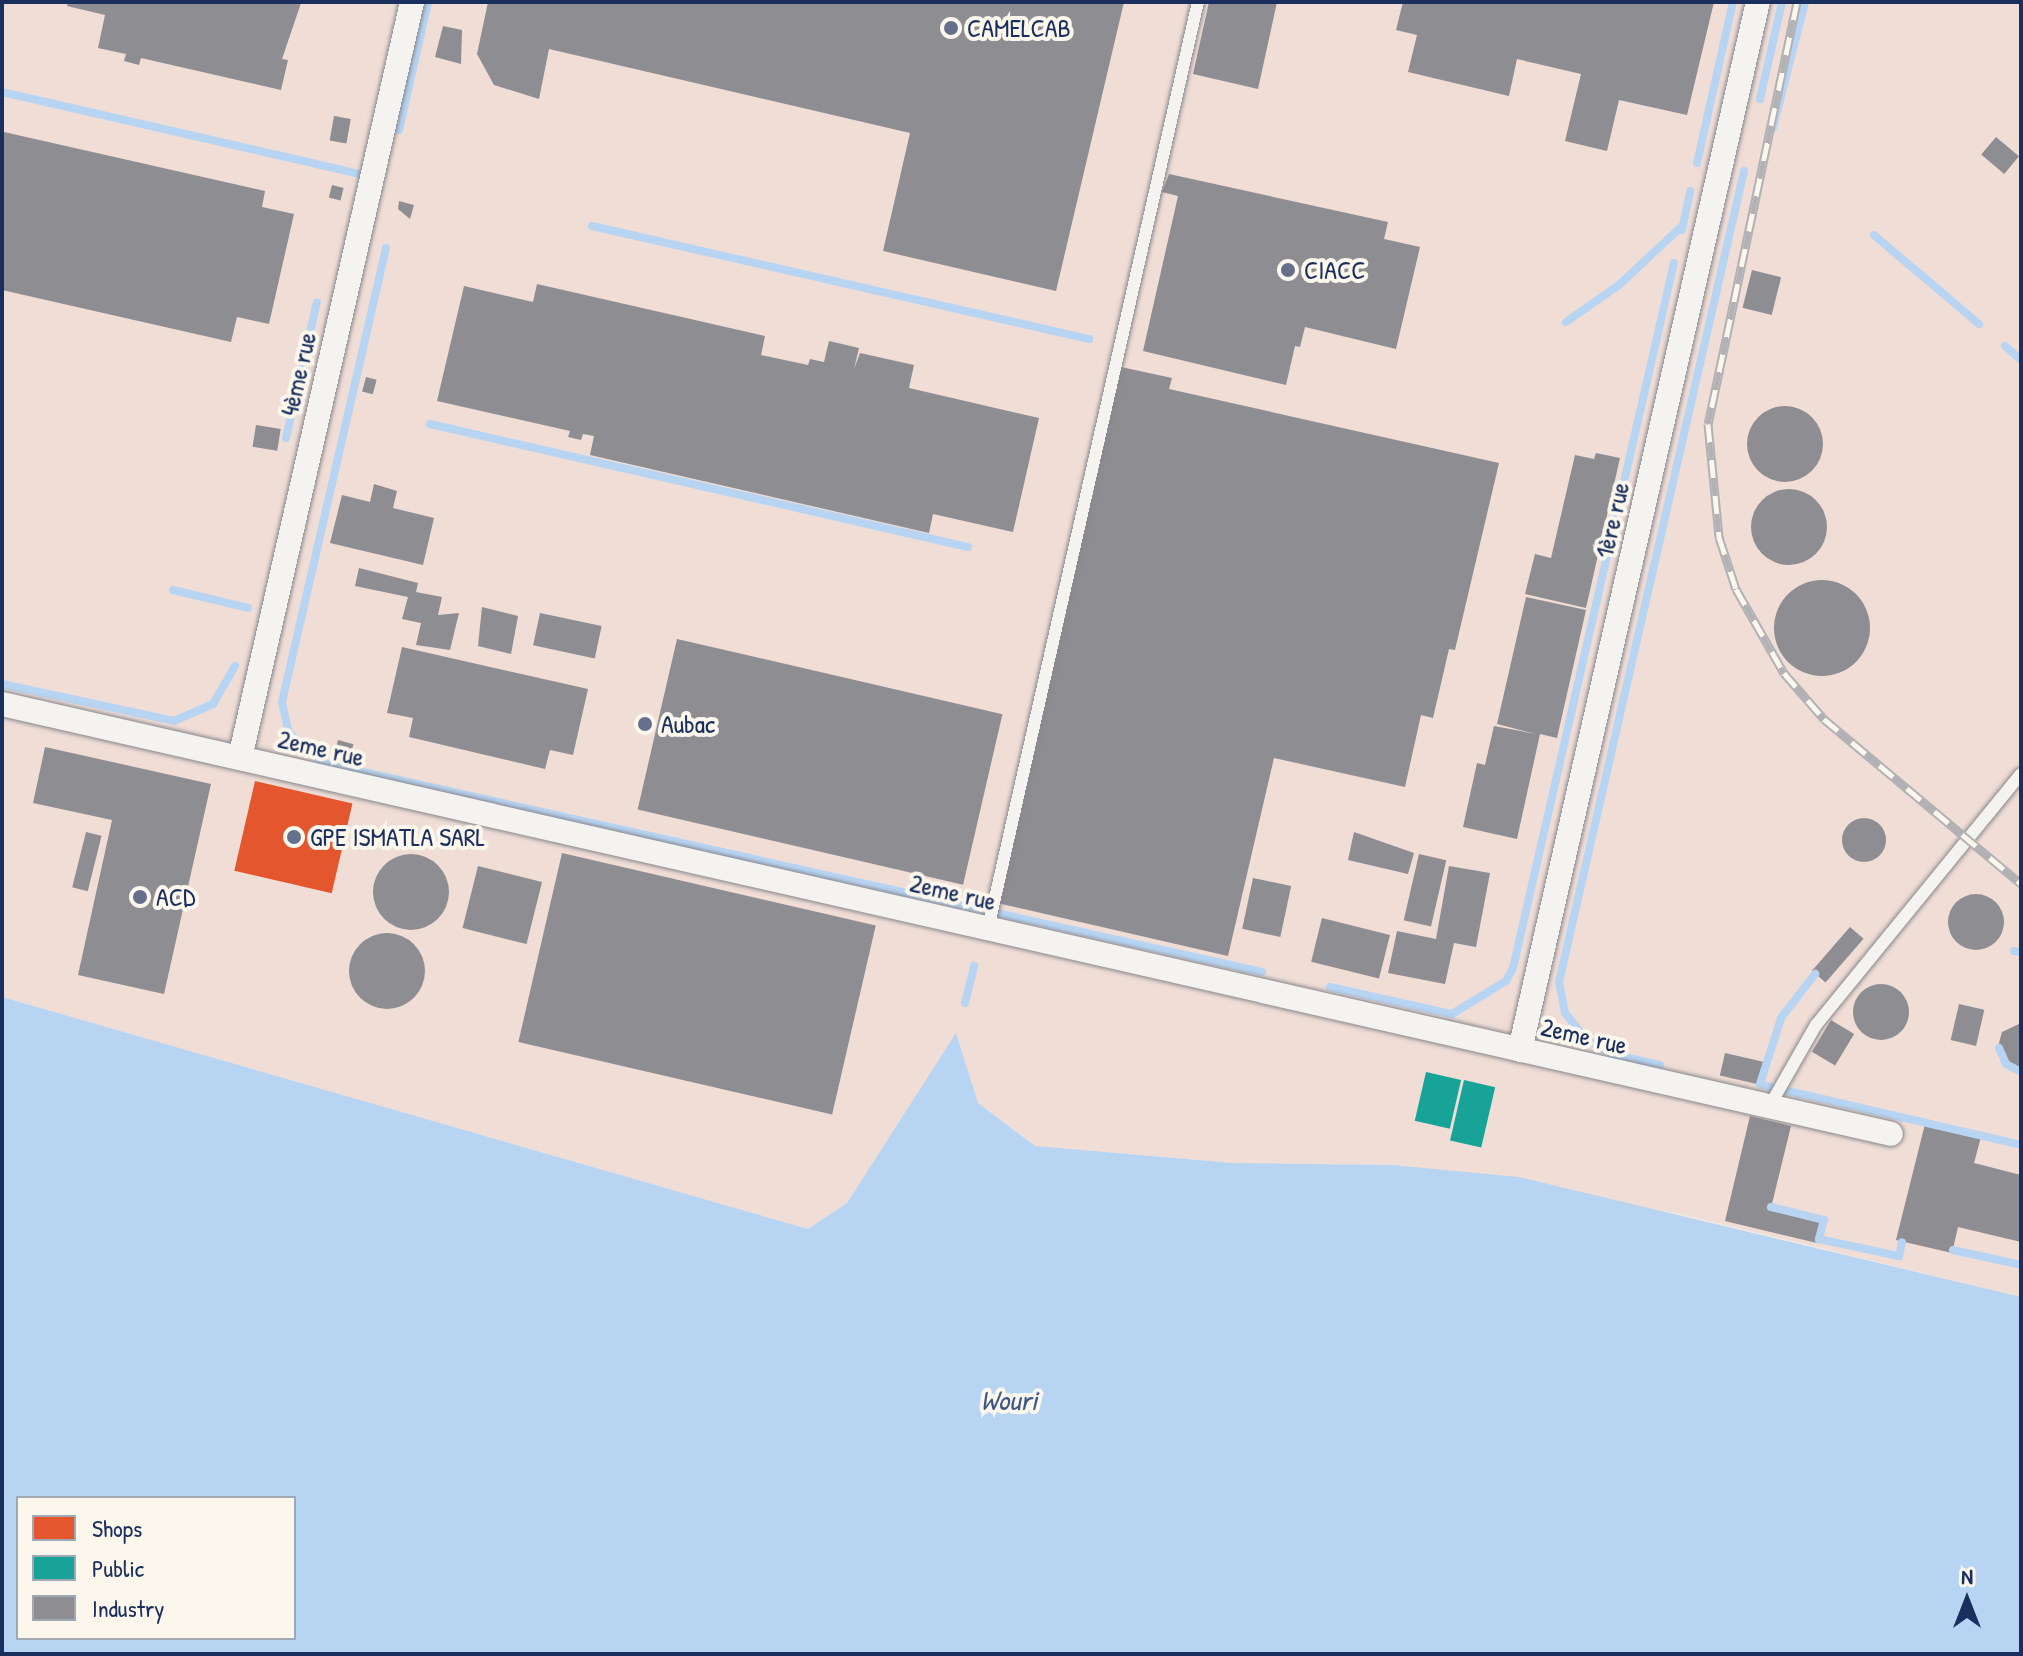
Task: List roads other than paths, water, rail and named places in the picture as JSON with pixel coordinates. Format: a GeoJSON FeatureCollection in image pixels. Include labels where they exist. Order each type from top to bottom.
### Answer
{"type":"FeatureCollection","features":[{"type":"Feature","properties":{"kind":"street","name":"4ème rue"},"geometry":{"type":"LineString","coordinates":[[240,758],[412,2]]}},
{"type":"Feature","properties":{"kind":"street","name":"1ère rue"},"geometry":{"type":"LineString","coordinates":[[1520,1050],[1758,2]]}},
{"type":"Feature","properties":{"kind":"street","name":"2eme rue"},"geometry":{"type":"LineString","coordinates":[[2,704],[1891,1134]]}},
{"type":"Feature","properties":{"kind":"lane"},"geometry":{"type":"LineString","coordinates":[[988,929],[1198,2]]}},
{"type":"Feature","properties":{"kind":"lane"},"geometry":{"type":"LineString","coordinates":[[1769,1107],[1816,1025],[2021,774]]}},
{"type":"Feature","properties":{"kind":"water","name":"Wouri"},"geometry":{"type":"Polygon","coordinates":[[[2,997],[808,1229],[847,1203],[956,1033],[978,1103],[1035,1146],[1233,1163],[1392,1165],[1519,1177],[2021,1297],[2021,1654],[2,1654],[2,997]]]}},
{"type":"Feature","properties":{"kind":"waterway"},"geometry":{"type":"LineString","coordinates":[[399,130],[428,2]]}},
{"type":"Feature","properties":{"kind":"waterway"},"geometry":{"type":"LineString","coordinates":[[1697,163],[1733,2]]}},
{"type":"Feature","properties":{"kind":"waterway"},"geometry":{"type":"LineString","coordinates":[[1760,99],[1782,2]]}},
{"type":"Feature","properties":{"kind":"waterway"},"geometry":{"type":"LineString","coordinates":[[1773,128],[1805,2]]}},
{"type":"Feature","properties":{"kind":"waterway"},"geometry":{"type":"LineString","coordinates":[[2,92],[365,175],[366,170]]}},
{"type":"Feature","properties":{"kind":"waterway"},"geometry":{"type":"LineString","coordinates":[[1660,1065],[1612,1054],[1587,1040],[1565,1013],[1559,982],[1744,171]]}},
{"type":"Feature","properties":{"kind":"waterway"},"geometry":{"type":"LineString","coordinates":[[1682,230],[1690,191]]}},
{"type":"Feature","properties":{"kind":"waterway"},"geometry":{"type":"LineString","coordinates":[[592,226],[1089,339]]}},
{"type":"Feature","properties":{"kind":"waterway"},"geometry":{"type":"LineString","coordinates":[[1566,322],[1619,285],[1682,226]]}},
{"type":"Feature","properties":{"kind":"waterway"},"geometry":{"type":"LineString","coordinates":[[1874,235],[1979,324]]}},
{"type":"Feature","properties":{"kind":"waterway"},"geometry":{"type":"LineString","coordinates":[[386,248],[282,702],[288,731],[305,750],[327,764],[1262,972]]}},
{"type":"Feature","properties":{"kind":"waterway"},"geometry":{"type":"LineString","coordinates":[[1330,987],[1452,1014],[1506,981],[1513,968],[1674,263]]}},
{"type":"Feature","properties":{"kind":"waterway"},"geometry":{"type":"LineString","coordinates":[[286,438],[317,302]]}},
{"type":"Feature","properties":{"kind":"waterway"},"geometry":{"type":"LineString","coordinates":[[2005,346],[2021,360]]}},
{"type":"Feature","properties":{"kind":"waterway"},"geometry":{"type":"LineString","coordinates":[[430,424],[968,547]]}},
{"type":"Feature","properties":{"kind":"waterway"},"geometry":{"type":"LineString","coordinates":[[173,590],[248,608]]}},
{"type":"Feature","properties":{"kind":"waterway"},"geometry":{"type":"LineString","coordinates":[[2,684],[174,721],[213,704],[235,666]]}},
{"type":"Feature","properties":{"kind":"waterway"},"geometry":{"type":"LineString","coordinates":[[2014,951],[2021,952]]}},
{"type":"Feature","properties":{"kind":"waterway"},"geometry":{"type":"LineString","coordinates":[[965,1003],[974,966]]}},
{"type":"Feature","properties":{"kind":"waterway"},"geometry":{"type":"LineString","coordinates":[[1760,1084],[1781,1018],[1815,974]]}},
{"type":"Feature","properties":{"kind":"waterway"},"geometry":{"type":"LineString","coordinates":[[1999,1048],[2006,1064],[2021,1072]]}},
{"type":"Feature","properties":{"kind":"waterway"},"geometry":{"type":"LineString","coordinates":[[1762,1085],[2021,1145]]}},
{"type":"Feature","properties":{"kind":"waterway"},"geometry":{"type":"LineString","coordinates":[[1771,1207],[1824,1220],[1819,1239],[1899,1256],[1902,1242]]}},
{"type":"Feature","properties":{"kind":"waterway"},"geometry":{"type":"LineString","coordinates":[[1953,1250],[2021,1265]]}},
{"type":"Feature","properties":{"kind":"railway"},"geometry":{"type":"LineString","coordinates":[[1797,2],[1708,424],[1719,537],[1736,589],[1784,673],[1824,719],[2021,884]]}},
{"type":"Feature","properties":{"kind":"place","name":"CAMELCAB"},"geometry":{"type":"Point","coordinates":[951,28]}},
{"type":"Feature","properties":{"kind":"place","name":"CIACC"},"geometry":{"type":"Point","coordinates":[1288,270]}},
{"type":"Feature","properties":{"kind":"place","name":"Aubac"},"geometry":{"type":"Point","coordinates":[645,724]}},
{"type":"Feature","properties":{"kind":"place","name":"GPE ISMATLA SARL"},"geometry":{"type":"Point","coordinates":[294,837]}},
{"type":"Feature","properties":{"kind":"place","name":"ACD"},"geometry":{"type":"Point","coordinates":[140,897]}}]}
